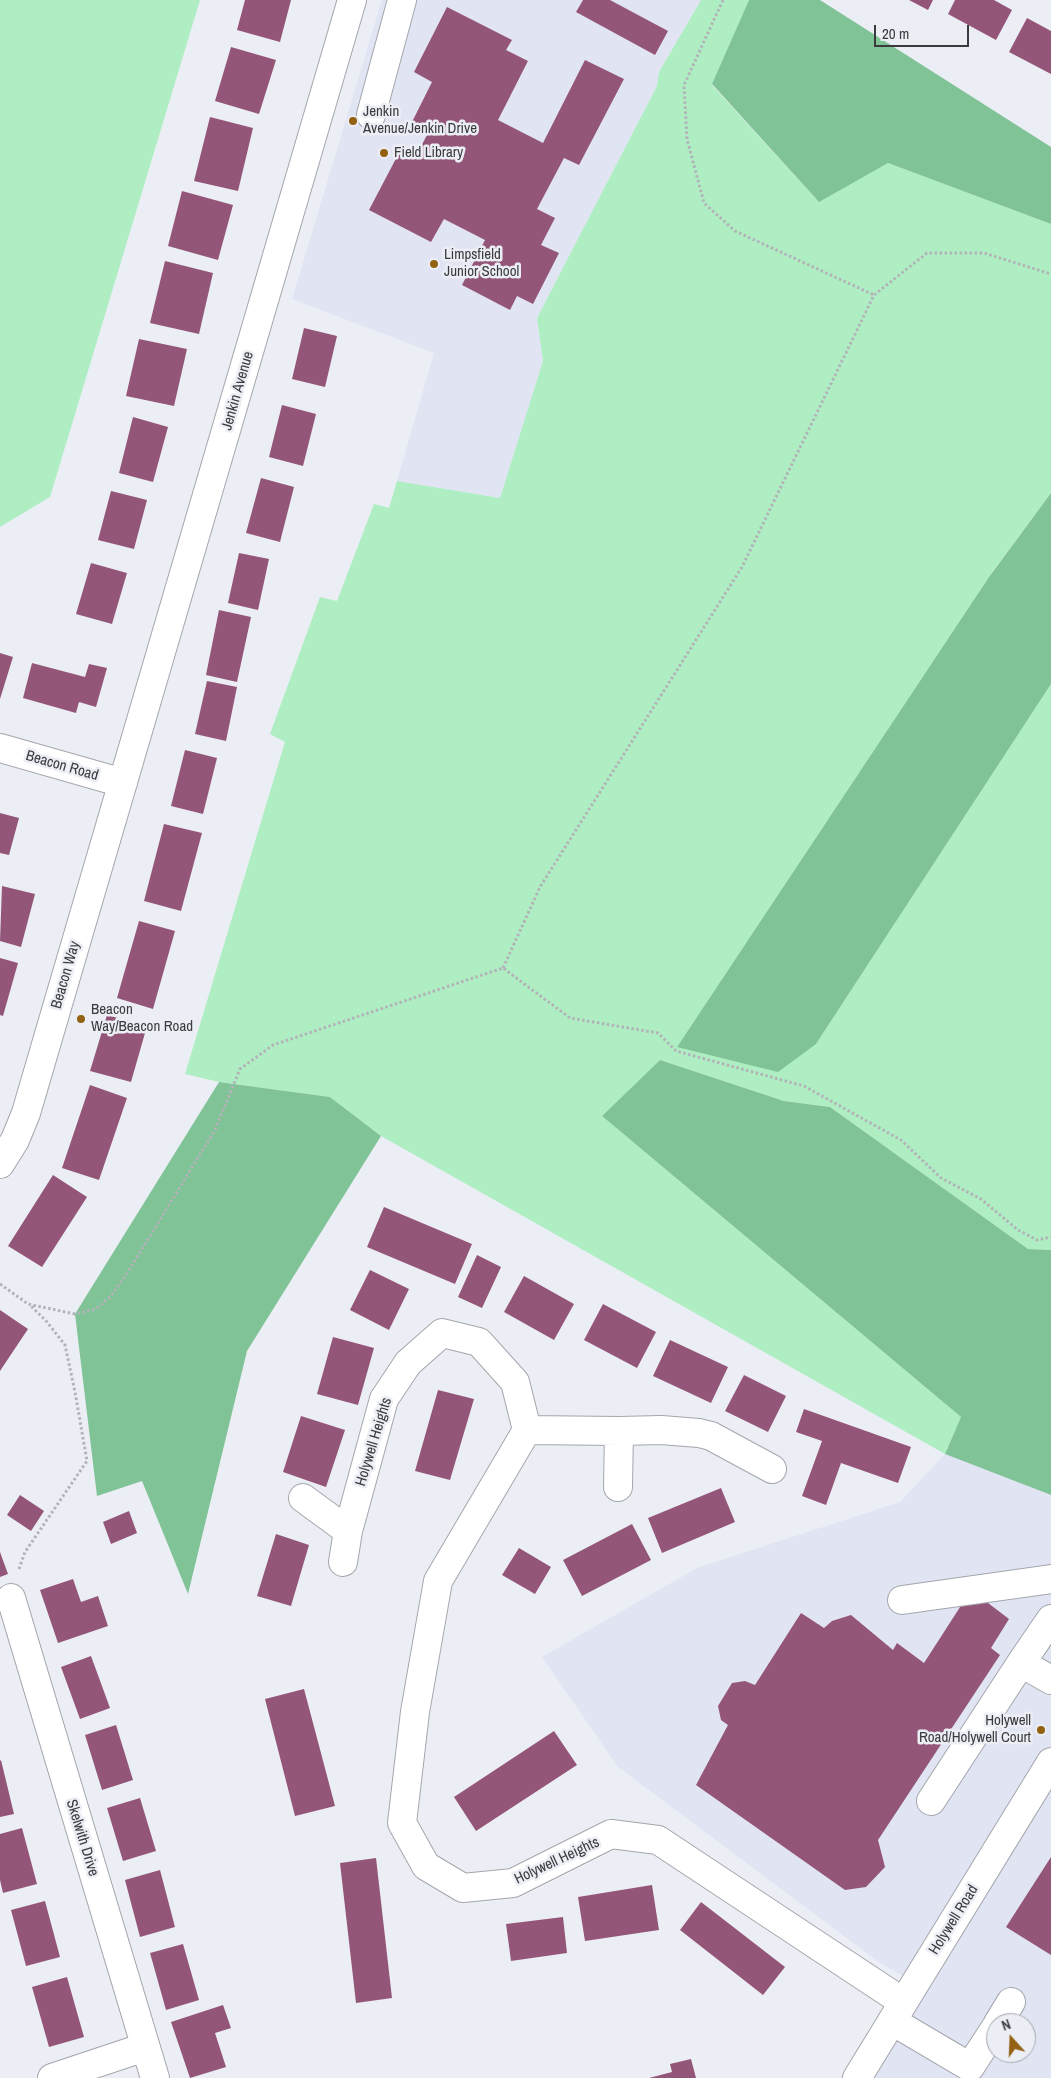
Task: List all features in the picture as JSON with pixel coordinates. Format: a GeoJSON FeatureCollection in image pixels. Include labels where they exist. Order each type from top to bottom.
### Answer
{"type":"FeatureCollection","features":[{"type":"Feature","properties":{"kind":"street","name":"Jenkin Avenue"},"geometry":{"type":"LineString","coordinates":[[123,783],[352,0]]}},
{"type":"Feature","properties":{"kind":"street"},"geometry":{"type":"LineString","coordinates":[[371,115],[402,0]]}},
{"type":"Feature","properties":{"kind":"street","name":"Beacon Road"},"geometry":{"type":"LineString","coordinates":[[0,748],[123,783]]}},
{"type":"Feature","properties":{"kind":"street","name":"Beacon Way"},"geometry":{"type":"LineString","coordinates":[[0,1164],[14,1140],[26,1113],[123,783]]}},
{"type":"Feature","properties":{"kind":"street","name":"Holywell Heights"},"geometry":{"type":"LineString","coordinates":[[343,1562],[348,1531],[384,1399],[408,1364],[442,1333],[479,1342],[514,1382],[527,1430],[438,1581],[415,1712],[402,1823],[426,1866],[463,1888],[513,1883],[611,1834],[658,1840],[898,2011],[967,2073]]}},
{"type":"Feature","properties":{"kind":"street"},"geometry":{"type":"LineString","coordinates":[[527,1430],[661,1430],[711,1436],[772,1469]]}},
{"type":"Feature","properties":{"kind":"street"},"geometry":{"type":"LineString","coordinates":[[618,1486],[619,1431]]}},
{"type":"Feature","properties":{"kind":"street"},"geometry":{"type":"LineString","coordinates":[[303,1498],[348,1531]]}},
{"type":"Feature","properties":{"kind":"street"},"geometry":{"type":"LineString","coordinates":[[902,1600],[1051,1579]]}},
{"type":"Feature","properties":{"kind":"street","name":"Skelwith Drive"},"geometry":{"type":"LineString","coordinates":[[11,1598],[155,2078]]}},
{"type":"Feature","properties":{"kind":"street"},"geometry":{"type":"LineString","coordinates":[[931,1801],[1051,1619]]}},
{"type":"Feature","properties":{"kind":"street"},"geometry":{"type":"LineString","coordinates":[[1021,1663],[1051,1680]]}},
{"type":"Feature","properties":{"kind":"street","name":"Holywell Road"},"geometry":{"type":"LineString","coordinates":[[856,2078],[1051,1762]]}},
{"type":"Feature","properties":{"kind":"street"},"geometry":{"type":"LineString","coordinates":[[967,2073],[986,2043]]}},
{"type":"Feature","properties":{"kind":"street"},"geometry":{"type":"LineString","coordinates":[[52,2078],[145,2047]]}},
{"type":"Feature","properties":{"kind":"path"},"geometry":{"type":"LineString","coordinates":[[723,0],[684,85],[686,139],[704,203],[735,231],[874,295]]}},
{"type":"Feature","properties":{"kind":"path"},"geometry":{"type":"LineString","coordinates":[[28,1304],[75,1314],[96,1309],[111,1296],[126,1275],[215,1130],[240,1069],[273,1045],[503,968],[540,887],[742,566],[874,295],[927,253],[984,253],[1051,274]]}},
{"type":"Feature","properties":{"kind":"path"},"geometry":{"type":"LineString","coordinates":[[503,968],[570,1018],[658,1033],[676,1051],[804,1086],[901,1140],[940,1178],[981,1199],[1018,1230],[1037,1240],[1051,1237]]}},
{"type":"Feature","properties":{"kind":"path"},"geometry":{"type":"LineString","coordinates":[[0,1284],[28,1304],[47,1322],[65,1345],[87,1461],[24,1552],[11,1598]]}},
{"type":"Feature","properties":{"kind":"shaded area","name":"Limpsfield Junior School"},"geometry":{"type":"Polygon","coordinates":[[[382,0],[701,0],[659,72],[657,86],[537,318],[543,361],[500,498],[397,481],[434,353],[292,299],[382,0]]]}},
{"type":"Feature","properties":{"kind":"shaded area"},"geometry":{"type":"Polygon","coordinates":[[[945,1454],[1051,1495],[1051,2078],[843,2078],[907,1978],[880,1963],[618,1767],[542,1657],[697,1568],[900,1502],[945,1454]]]}},
{"type":"Feature","properties":{"kind":"green space"},"geometry":{"type":"Polygon","coordinates":[[[0,0],[200,0],[50,497],[0,527],[0,0]]]}},
{"type":"Feature","properties":{"kind":"green space"},"geometry":{"type":"Polygon","coordinates":[[[701,0],[749,0],[712,85],[818,201],[888,163],[1051,224],[1051,493],[993,571],[677,1047],[816,1044],[1051,684],[1051,1250],[1028,1249],[830,1107],[784,1101],[660,1060],[602,1116],[961,1417],[945,1454],[381,1136],[330,1097],[219,1082],[185,1074],[285,742],[270,734],[320,597],[337,601],[374,504],[389,508],[397,481],[500,498],[543,361],[537,318],[657,86],[659,72],[701,0]]]}},
{"type":"Feature","properties":{"kind":"green space"},"geometry":{"type":"Polygon","coordinates":[[[749,0],[820,0],[1051,147],[1051,224],[888,163],[819,202],[712,84],[749,0]]]}},
{"type":"Feature","properties":{"kind":"green space"},"geometry":{"type":"Polygon","coordinates":[[[1051,493],[1051,684],[816,1044],[778,1072],[677,1047],[989,577],[1051,493]]]}},
{"type":"Feature","properties":{"kind":"green space"},"geometry":{"type":"Polygon","coordinates":[[[660,1060],[784,1101],[830,1107],[1028,1249],[1051,1250],[1051,1495],[945,1454],[961,1417],[602,1116],[660,1060]]]}},
{"type":"Feature","properties":{"kind":"green space"},"geometry":{"type":"Polygon","coordinates":[[[219,1082],[330,1097],[381,1136],[247,1351],[188,1594],[142,1481],[97,1496],[75,1314],[219,1082]]]}},
{"type":"Feature","properties":{"kind":"building"},"geometry":{"type":"Polygon","coordinates":[[[245,0],[291,0],[280,42],[237,30],[245,0]]]}},
{"type":"Feature","properties":{"kind":"building"},"geometry":{"type":"Polygon","coordinates":[[[583,0],[610,0],[668,31],[655,55],[576,12],[583,0]]]}},
{"type":"Feature","properties":{"kind":"building"},"geometry":{"type":"Polygon","coordinates":[[[909,0],[933,0],[928,10],[909,0]]]}},
{"type":"Feature","properties":{"kind":"building"},"geometry":{"type":"Polygon","coordinates":[[[955,0],[994,0],[1012,10],[996,40],[948,14],[955,0]]]}},
{"type":"Feature","properties":{"kind":"building"},"geometry":{"type":"Polygon","coordinates":[[[447,7],[512,40],[506,50],[528,61],[498,120],[543,143],[585,60],[624,79],[579,165],[564,158],[537,209],[555,218],[541,245],[559,253],[533,304],[517,296],[510,310],[462,285],[485,240],[444,219],[431,242],[369,210],[401,149],[416,156],[427,135],[410,126],[432,82],[414,72],[447,7]]]}},
{"type":"Feature","properties":{"kind":"building"},"geometry":{"type":"Polygon","coordinates":[[[1027,18],[1051,31],[1051,74],[1009,52],[1027,18]]]}},
{"type":"Feature","properties":{"kind":"building"},"geometry":{"type":"Polygon","coordinates":[[[231,47],[276,60],[259,114],[215,101],[231,47]]]}},
{"type":"Feature","properties":{"kind":"building"},"geometry":{"type":"Polygon","coordinates":[[[210,117],[253,128],[238,191],[194,181],[210,117]]]}},
{"type":"Feature","properties":{"kind":"building"},"geometry":{"type":"Polygon","coordinates":[[[182,191],[233,205],[218,260],[168,246],[182,191]]]}},
{"type":"Feature","properties":{"kind":"building"},"geometry":{"type":"Polygon","coordinates":[[[165,261],[213,273],[199,334],[150,323],[165,261]]]}},
{"type":"Feature","properties":{"kind":"building"},"geometry":{"type":"Polygon","coordinates":[[[304,328],[337,336],[325,387],[292,379],[304,328]]]}},
{"type":"Feature","properties":{"kind":"building"},"geometry":{"type":"Polygon","coordinates":[[[139,339],[187,349],[174,406],[126,396],[139,339]]]}},
{"type":"Feature","properties":{"kind":"building"},"geometry":{"type":"Polygon","coordinates":[[[282,405],[316,414],[303,466],[269,457],[282,405]]]}},
{"type":"Feature","properties":{"kind":"building"},"geometry":{"type":"Polygon","coordinates":[[[133,417],[168,427],[153,482],[119,473],[133,417]]]}},
{"type":"Feature","properties":{"kind":"building"},"geometry":{"type":"Polygon","coordinates":[[[261,478],[294,487],[280,542],[246,533],[261,478]]]}},
{"type":"Feature","properties":{"kind":"building"},"geometry":{"type":"Polygon","coordinates":[[[111,491],[147,500],[134,549],[98,540],[111,491]]]}},
{"type":"Feature","properties":{"kind":"building"},"geometry":{"type":"Polygon","coordinates":[[[239,553],[269,559],[258,610],[228,603],[239,553]]]}},
{"type":"Feature","properties":{"kind":"building"},"geometry":{"type":"Polygon","coordinates":[[[91,563],[127,573],[112,624],[76,614],[91,563]]]}},
{"type":"Feature","properties":{"kind":"building"},"geometry":{"type":"Polygon","coordinates":[[[219,610],[251,617],[237,682],[206,675],[219,610]]]}},
{"type":"Feature","properties":{"kind":"building"},"geometry":{"type":"Polygon","coordinates":[[[0,653],[13,657],[0,699],[0,653]]]}},
{"type":"Feature","properties":{"kind":"building"},"geometry":{"type":"Polygon","coordinates":[[[32,663],[85,677],[89,664],[107,668],[96,707],[79,702],[76,713],[23,698],[32,663]]]}},
{"type":"Feature","properties":{"kind":"building"},"geometry":{"type":"Polygon","coordinates":[[[207,681],[237,687],[226,741],[195,734],[207,681]]]}},
{"type":"Feature","properties":{"kind":"building"},"geometry":{"type":"Polygon","coordinates":[[[185,750],[217,758],[203,814],[171,806],[185,750]]]}},
{"type":"Feature","properties":{"kind":"building"},"geometry":{"type":"Polygon","coordinates":[[[0,813],[19,818],[9,855],[0,853],[0,813]]]}},
{"type":"Feature","properties":{"kind":"building"},"geometry":{"type":"Polygon","coordinates":[[[164,824],[202,833],[181,911],[144,901],[164,824]]]}},
{"type":"Feature","properties":{"kind":"building"},"geometry":{"type":"Polygon","coordinates":[[[2,886],[35,894],[21,947],[0,941],[2,886]]]}},
{"type":"Feature","properties":{"kind":"building"},"geometry":{"type":"Polygon","coordinates":[[[139,921],[175,931],[153,1009],[117,998],[139,921]]]}},
{"type":"Feature","properties":{"kind":"building"},"geometry":{"type":"Polygon","coordinates":[[[0,958],[18,963],[3,1016],[0,1015],[0,958]]]}},
{"type":"Feature","properties":{"kind":"building"},"geometry":{"type":"Polygon","coordinates":[[[107,1015],[147,1026],[131,1082],[90,1071],[107,1015]]]}},
{"type":"Feature","properties":{"kind":"building"},"geometry":{"type":"Polygon","coordinates":[[[90,1085],[127,1098],[99,1180],[62,1168],[90,1085]]]}},
{"type":"Feature","properties":{"kind":"building"},"geometry":{"type":"Polygon","coordinates":[[[53,1175],[87,1197],[42,1267],[8,1246],[53,1175]]]}},
{"type":"Feature","properties":{"kind":"building"},"geometry":{"type":"Polygon","coordinates":[[[384,1207],[472,1244],[455,1284],[367,1247],[384,1207]]]}},
{"type":"Feature","properties":{"kind":"building"},"geometry":{"type":"Polygon","coordinates":[[[477,1255],[501,1267],[482,1308],[458,1297],[477,1255]]]}},
{"type":"Feature","properties":{"kind":"building"},"geometry":{"type":"Polygon","coordinates":[[[370,1270],[409,1289],[389,1330],[350,1310],[370,1270]]]}},
{"type":"Feature","properties":{"kind":"building"},"geometry":{"type":"Polygon","coordinates":[[[524,1276],[574,1304],[554,1340],[504,1312],[524,1276]]]}},
{"type":"Feature","properties":{"kind":"building"},"geometry":{"type":"Polygon","coordinates":[[[603,1304],[656,1332],[637,1368],[584,1340],[603,1304]]]}},
{"type":"Feature","properties":{"kind":"building"},"geometry":{"type":"Polygon","coordinates":[[[0,1310],[28,1329],[0,1371],[0,1310]]]}},
{"type":"Feature","properties":{"kind":"building"},"geometry":{"type":"Polygon","coordinates":[[[333,1337],[374,1348],[358,1405],[317,1394],[333,1337]]]}},
{"type":"Feature","properties":{"kind":"building"},"geometry":{"type":"Polygon","coordinates":[[[670,1340],[728,1367],[711,1403],[653,1376],[670,1340]]]}},
{"type":"Feature","properties":{"kind":"building"},"geometry":{"type":"Polygon","coordinates":[[[744,1375],[786,1396],[768,1432],[725,1411],[744,1375]]]}},
{"type":"Feature","properties":{"kind":"building"},"geometry":{"type":"Polygon","coordinates":[[[438,1390],[474,1399],[450,1480],[415,1471],[438,1390]]]}},
{"type":"Feature","properties":{"kind":"building"},"geometry":{"type":"Polygon","coordinates":[[[804,1409],[911,1447],[898,1483],[841,1463],[826,1505],[802,1496],[822,1441],[796,1432],[804,1409]]]}},
{"type":"Feature","properties":{"kind":"building"},"geometry":{"type":"Polygon","coordinates":[[[301,1416],[345,1430],[326,1487],[283,1472],[301,1416]]]}},
{"type":"Feature","properties":{"kind":"building"},"geometry":{"type":"Polygon","coordinates":[[[721,1488],[735,1522],[662,1553],[648,1518],[721,1488]]]}},
{"type":"Feature","properties":{"kind":"building"},"geometry":{"type":"Polygon","coordinates":[[[20,1495],[44,1511],[31,1531],[7,1515],[20,1495]]]}},
{"type":"Feature","properties":{"kind":"building"},"geometry":{"type":"Polygon","coordinates":[[[129,1511],[137,1533],[111,1544],[103,1522],[129,1511]]]}},
{"type":"Feature","properties":{"kind":"building"},"geometry":{"type":"Polygon","coordinates":[[[632,1524],[651,1560],[582,1596],[563,1560],[632,1524]]]}},
{"type":"Feature","properties":{"kind":"building"},"geometry":{"type":"Polygon","coordinates":[[[276,1534],[309,1545],[291,1606],[257,1596],[276,1534]]]}},
{"type":"Feature","properties":{"kind":"building"},"geometry":{"type":"Polygon","coordinates":[[[519,1548],[551,1567],[535,1594],[502,1575],[519,1548]]]}},
{"type":"Feature","properties":{"kind":"building"},"geometry":{"type":"Polygon","coordinates":[[[0,1552],[8,1574],[0,1577],[0,1552]]]}},
{"type":"Feature","properties":{"kind":"building"},"geometry":{"type":"Polygon","coordinates":[[[73,1579],[81,1602],[98,1596],[108,1626],[58,1643],[40,1590],[73,1579]]]}},
{"type":"Feature","properties":{"kind":"building"},"geometry":{"type":"Polygon","coordinates":[[[971,1590],[1009,1619],[991,1648],[1000,1655],[878,1840],[885,1867],[866,1887],[845,1890],[696,1785],[728,1725],[721,1720],[718,1706],[732,1683],[745,1681],[755,1685],[801,1613],[824,1628],[832,1621],[851,1615],[893,1650],[897,1643],[924,1663],[971,1590]]]}},
{"type":"Feature","properties":{"kind":"building"},"geometry":{"type":"Polygon","coordinates":[[[91,1656],[110,1708],[80,1719],[61,1667],[91,1656]]]}},
{"type":"Feature","properties":{"kind":"building"},"geometry":{"type":"Polygon","coordinates":[[[304,1689],[335,1806],[295,1816],[265,1699],[304,1689]]]}},
{"type":"Feature","properties":{"kind":"building"},"geometry":{"type":"Polygon","coordinates":[[[116,1725],[133,1780],[102,1790],[85,1735],[116,1725]]]}},
{"type":"Feature","properties":{"kind":"building"},"geometry":{"type":"Polygon","coordinates":[[[554,1731],[577,1765],[476,1831],[454,1797],[554,1731]]]}},
{"type":"Feature","properties":{"kind":"building"},"geometry":{"type":"Polygon","coordinates":[[[0,1761],[14,1814],[0,1817],[0,1761]]]}},
{"type":"Feature","properties":{"kind":"building"},"geometry":{"type":"Polygon","coordinates":[[[140,1798],[156,1851],[123,1861],[107,1808],[140,1798]]]}},
{"type":"Feature","properties":{"kind":"building"},"geometry":{"type":"Polygon","coordinates":[[[22,1828],[37,1884],[3,1893],[0,1880],[0,1834],[22,1828]]]}},
{"type":"Feature","properties":{"kind":"building"},"geometry":{"type":"Polygon","coordinates":[[[1051,1857],[1051,1955],[1006,1927],[1051,1857]]]}},
{"type":"Feature","properties":{"kind":"building"},"geometry":{"type":"Polygon","coordinates":[[[376,1858],[392,1998],[356,2003],[340,1863],[376,1858]]]}},
{"type":"Feature","properties":{"kind":"building"},"geometry":{"type":"Polygon","coordinates":[[[160,1870],[175,1927],[140,1937],[125,1880],[160,1870]]]}},
{"type":"Feature","properties":{"kind":"building"},"geometry":{"type":"Polygon","coordinates":[[[652,1885],[659,1930],[585,1941],[578,1897],[652,1885]]]}},
{"type":"Feature","properties":{"kind":"building"},"geometry":{"type":"Polygon","coordinates":[[[45,1901],[60,1957],[26,1966],[11,1910],[45,1901]]]}},
{"type":"Feature","properties":{"kind":"building"},"geometry":{"type":"Polygon","coordinates":[[[701,1902],[785,1967],[763,1995],[680,1930],[701,1902]]]}},
{"type":"Feature","properties":{"kind":"building"},"geometry":{"type":"Polygon","coordinates":[[[563,1917],[567,1953],[511,1961],[506,1924],[563,1917]]]}},
{"type":"Feature","properties":{"kind":"building"},"geometry":{"type":"Polygon","coordinates":[[[183,1944],[199,2000],[166,2010],[150,1953],[183,1944]]]}},
{"type":"Feature","properties":{"kind":"building"},"geometry":{"type":"Polygon","coordinates":[[[67,1977],[84,2037],[49,2047],[32,1987],[67,1977]]]}},
{"type":"Feature","properties":{"kind":"building"},"geometry":{"type":"Polygon","coordinates":[[[223,2005],[231,2028],[215,2033],[226,2067],[190,2078],[171,2022],[223,2005]]]}},
{"type":"Feature","properties":{"kind":"building"},"geometry":{"type":"Polygon","coordinates":[[[691,2059],[696,2078],[649,2078],[672,2072],[670,2064],[691,2059]]]}},
{"type":"Feature","properties":{"kind":"place","name":"Jenkin Avenue/Jenkin Drive"},"geometry":{"type":"Point","coordinates":[353,121]}},
{"type":"Feature","properties":{"kind":"place","name":"Field Library"},"geometry":{"type":"Point","coordinates":[384,153]}},
{"type":"Feature","properties":{"kind":"place","name":"Limpsfield Junior School"},"geometry":{"type":"Point","coordinates":[434,264]}},
{"type":"Feature","properties":{"kind":"place","name":"Beacon Way/Beacon Road"},"geometry":{"type":"Point","coordinates":[81,1019]}},
{"type":"Feature","properties":{"kind":"place","name":"Holywell Road/Holywell Court"},"geometry":{"type":"Point","coordinates":[1041,1730]}}]}
